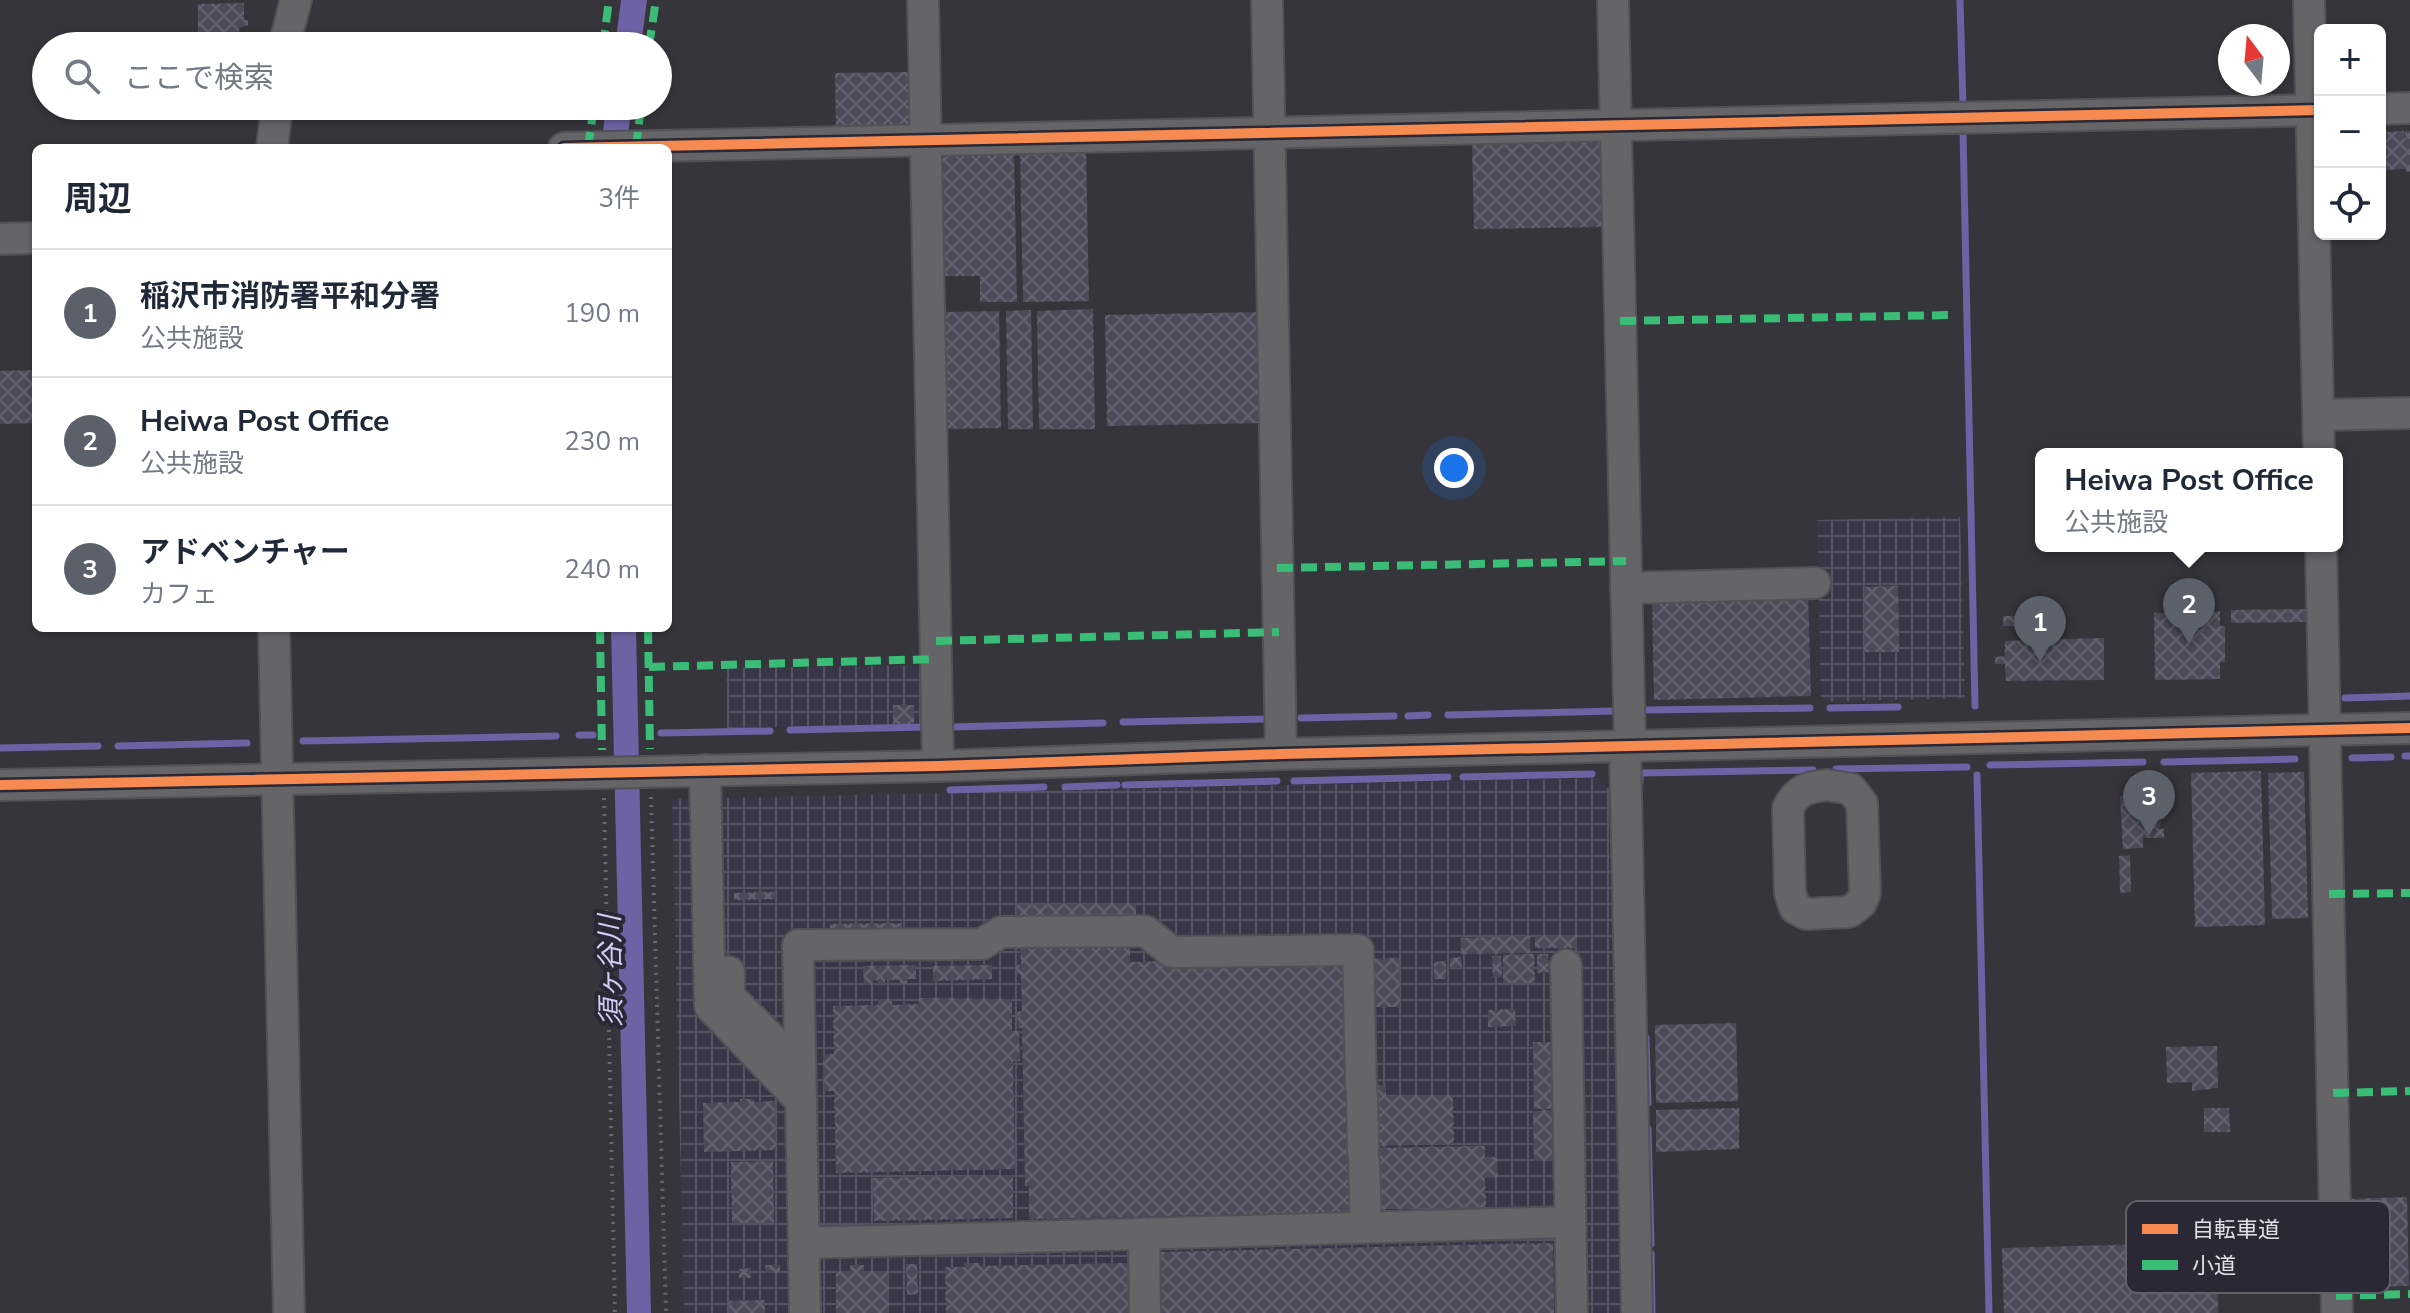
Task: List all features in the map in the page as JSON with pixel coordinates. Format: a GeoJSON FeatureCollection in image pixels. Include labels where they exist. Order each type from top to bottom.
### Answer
{"type":"FeatureCollection","features":[{"type":"Feature","properties":{"kind":"street"},"geometry":{"type":"LineString","coordinates":[[288,32],[296,0]]}},
{"type":"Feature","properties":{"kind":"street"},"geometry":{"type":"LineString","coordinates":[[923,0],[938,766]]}},
{"type":"Feature","properties":{"kind":"street"},"geometry":{"type":"LineString","coordinates":[[1267,0],[1281,754]]}},
{"type":"Feature","properties":{"kind":"street"},"geometry":{"type":"LineString","coordinates":[[1613,0],[1637,1313]]}},
{"type":"Feature","properties":{"kind":"street"},"geometry":{"type":"LineString","coordinates":[[2309,0],[2315,96]]}},
{"type":"Feature","properties":{"kind":"street"},"geometry":{"type":"LineString","coordinates":[[2386,109],[2410,108]]}},
{"type":"Feature","properties":{"kind":"street"},"geometry":{"type":"LineString","coordinates":[[672,145],[2314,111]]}},
{"type":"Feature","properties":{"kind":"street"},"geometry":{"type":"LineString","coordinates":[[272,144],[275,120]]}},
{"type":"Feature","properties":{"kind":"street"},"geometry":{"type":"LineString","coordinates":[[2317,168],[2319,448]]}},
{"type":"Feature","properties":{"kind":"street"},"geometry":{"type":"LineString","coordinates":[[0,239],[32,238]]}},
{"type":"Feature","properties":{"kind":"street"},"geometry":{"type":"LineString","coordinates":[[2319,415],[2410,413]]}},
{"type":"Feature","properties":{"kind":"street"},"geometry":{"type":"LineString","coordinates":[[2321,552],[2335,1201]]}},
{"type":"Feature","properties":{"kind":"street"},"geometry":{"type":"LineString","coordinates":[[1626,588],[1815,583]]}},
{"type":"Feature","properties":{"kind":"street"},"geometry":{"type":"LineString","coordinates":[[274,632],[289,1313]]}},
{"type":"Feature","properties":{"kind":"street"},"geometry":{"type":"LineString","coordinates":[[0,785],[277,779],[606,782],[648,781],[714,770],[2410,728]]}},
{"type":"Feature","properties":{"kind":"street"},"geometry":{"type":"LineString","coordinates":[[1827,743],[1827,785]]}},
{"type":"Feature","properties":{"kind":"street"},"geometry":{"type":"LineString","coordinates":[[714,770],[729,996],[800,1067]]}},
{"type":"Feature","properties":{"kind":"street"},"geometry":{"type":"LineString","coordinates":[[714,770],[710,1006],[801,1101]]}},
{"type":"Feature","properties":{"kind":"street"},"geometry":{"type":"LineString","coordinates":[[805,1313],[798,945],[982,944],[1001,932],[1145,931],[1172,952],[1358,950],[1366,1227]]}},
{"type":"Feature","properties":{"kind":"street"},"geometry":{"type":"LineString","coordinates":[[1566,965],[1572,1313]]}},
{"type":"Feature","properties":{"kind":"street"},"geometry":{"type":"LineString","coordinates":[[804,1243],[1570,1222]]}},
{"type":"Feature","properties":{"kind":"street"},"geometry":{"type":"LineString","coordinates":[[1144,1234],[1145,1313]]}},
{"type":"Feature","properties":{"kind":"street"},"geometry":{"type":"LineString","coordinates":[[2337,1293],[2337,1313]]}},
{"type":"Feature","properties":{"kind":"path"},"geometry":{"type":"LineString","coordinates":[[648,781],[666,1313]]}},
{"type":"Feature","properties":{"kind":"path"},"geometry":{"type":"LineString","coordinates":[[606,782],[615,1313]]}},
{"type":"Feature","properties":{"kind":"shaded area"},"geometry":{"type":"Polygon","coordinates":[[[621,0],[647,0],[643,32],[617,32],[621,0]]]}},
{"type":"Feature","properties":{"kind":"shaded area"},"geometry":{"type":"Polygon","coordinates":[[[604,120],[630,120],[627,144],[601,144],[604,120]]]}},
{"type":"Feature","properties":{"kind":"shaded area"},"geometry":{"type":"Polygon","coordinates":[[[1960,517],[1965,698],[1821,702],[1817,520],[1960,517]]]}},
{"type":"Feature","properties":{"kind":"shaded area"},"geometry":{"type":"Polygon","coordinates":[[[611,632],[636,632],[651,1313],[627,1313],[611,632]]]}},
{"type":"Feature","properties":{"kind":"shaded area"},"geometry":{"type":"Polygon","coordinates":[[[929,665],[930,724],[727,728],[726,668],[929,665]]]}},
{"type":"Feature","properties":{"kind":"shaded area"},"geometry":{"type":"Polygon","coordinates":[[[1597,778],[1609,789],[1621,1313],[684,1313],[672,799],[1597,778]]]}},
{"type":"Feature","properties":{"kind":"building"},"geometry":{"type":"Polygon","coordinates":[[[244,3],[244,20],[248,20],[248,25],[239,28],[239,32],[198,32],[198,4],[244,3]]]}},
{"type":"Feature","properties":{"kind":"building"},"geometry":{"type":"Polygon","coordinates":[[[909,72],[910,129],[836,131],[835,73],[909,72]]]}},
{"type":"Feature","properties":{"kind":"building"},"geometry":{"type":"Polygon","coordinates":[[[2404,131],[2406,145],[2405,131],[2410,131],[2410,172],[2406,169],[2386,170],[2386,132],[2404,131]]]}},
{"type":"Feature","properties":{"kind":"building"},"geometry":{"type":"Polygon","coordinates":[[[1600,141],[1602,227],[1474,229],[1472,144],[1600,141]]]}},
{"type":"Feature","properties":{"kind":"building"},"geometry":{"type":"Polygon","coordinates":[[[1086,148],[1089,301],[1023,302],[1020,149],[1086,148]]]}},
{"type":"Feature","properties":{"kind":"building"},"geometry":{"type":"Polygon","coordinates":[[[1014,150],[1017,302],[980,302],[980,276],[942,276],[940,151],[1014,150]]]}},
{"type":"Feature","properties":{"kind":"building"},"geometry":{"type":"Polygon","coordinates":[[[1093,309],[1095,429],[1039,429],[1037,311],[1093,309]]]}},
{"type":"Feature","properties":{"kind":"building"},"geometry":{"type":"Polygon","coordinates":[[[1031,310],[1033,429],[1008,429],[1006,311],[1031,310]]]}},
{"type":"Feature","properties":{"kind":"building"},"geometry":{"type":"Polygon","coordinates":[[[999,311],[1001,428],[945,429],[943,312],[999,311]]]}},
{"type":"Feature","properties":{"kind":"building"},"geometry":{"type":"Polygon","coordinates":[[[1262,312],[1264,423],[1107,426],[1105,315],[1262,312]]]}},
{"type":"Feature","properties":{"kind":"building"},"geometry":{"type":"Polygon","coordinates":[[[32,370],[32,423],[0,424],[0,371],[32,370]]]}},
{"type":"Feature","properties":{"kind":"building"},"geometry":{"type":"Polygon","coordinates":[[[1898,586],[1899,652],[1864,652],[1864,587],[1898,586]]]}},
{"type":"Feature","properties":{"kind":"building"},"geometry":{"type":"Polygon","coordinates":[[[1808,593],[1811,696],[1654,700],[1652,597],[1808,593]]]}},
{"type":"Feature","properties":{"kind":"building"},"geometry":{"type":"Polygon","coordinates":[[[2307,609],[2307,622],[2231,623],[2231,610],[2307,609]]]}},
{"type":"Feature","properties":{"kind":"building"},"geometry":{"type":"Polygon","coordinates":[[[2220,611],[2220,626],[2225,626],[2225,662],[2220,662],[2220,679],[2155,680],[2154,613],[2220,611]]]}},
{"type":"Feature","properties":{"kind":"building"},"geometry":{"type":"Polygon","coordinates":[[[2003,616],[2018,616],[2018,626],[2003,626],[2003,616]]]}},
{"type":"Feature","properties":{"kind":"building"},"geometry":{"type":"Polygon","coordinates":[[[2104,638],[2104,680],[2006,681],[2005,664],[1995,664],[1995,657],[2005,656],[2005,641],[2104,638]]]}},
{"type":"Feature","properties":{"kind":"building"},"geometry":{"type":"Polygon","coordinates":[[[893,705],[914,705],[914,724],[893,724],[893,705]]]}},
{"type":"Feature","properties":{"kind":"building"},"geometry":{"type":"Polygon","coordinates":[[[2261,771],[2265,925],[2195,927],[2191,773],[2261,771]]]}},
{"type":"Feature","properties":{"kind":"building"},"geometry":{"type":"Polygon","coordinates":[[[2304,772],[2308,918],[2272,919],[2268,773],[2304,772]]]}},
{"type":"Feature","properties":{"kind":"building"},"geometry":{"type":"Polygon","coordinates":[[[2120,796],[2141,796],[2141,806],[2162,805],[2166,819],[2162,819],[2159,829],[2164,829],[2164,838],[2143,838],[2143,848],[2123,849],[2120,796]]]}},
{"type":"Feature","properties":{"kind":"building"},"geometry":{"type":"Polygon","coordinates":[[[2130,855],[2131,892],[2120,893],[2119,856],[2130,855]]]}},
{"type":"Feature","properties":{"kind":"building"},"geometry":{"type":"Polygon","coordinates":[[[776,892],[776,899],[734,900],[734,893],[776,892]]]}},
{"type":"Feature","properties":{"kind":"building"},"geometry":{"type":"Polygon","coordinates":[[[1136,903],[1136,919],[1126,920],[1126,916],[1116,916],[1116,920],[1108,920],[1108,916],[1091,916],[1091,920],[1018,922],[1017,905],[1136,903]]]}},
{"type":"Feature","properties":{"kind":"building"},"geometry":{"type":"Polygon","coordinates":[[[902,923],[902,930],[830,931],[830,924],[902,923]]]}},
{"type":"Feature","properties":{"kind":"building"},"geometry":{"type":"Polygon","coordinates":[[[1577,935],[1577,948],[1535,948],[1535,936],[1577,935]]]}},
{"type":"Feature","properties":{"kind":"building"},"geometry":{"type":"Polygon","coordinates":[[[1530,936],[1530,953],[1461,954],[1461,938],[1530,936]]]}},
{"type":"Feature","properties":{"kind":"building"},"geometry":{"type":"Polygon","coordinates":[[[1052,939],[1066,939],[1067,947],[1130,946],[1130,962],[1347,957],[1352,1086],[1386,1085],[1386,1096],[1453,1095],[1454,1144],[1372,1146],[1349,1176],[1349,1212],[1029,1219],[1029,1186],[1025,1186],[1022,1028],[1018,1028],[1017,1012],[1022,1011],[1021,974],[1016,974],[1016,965],[1021,965],[1020,948],[1052,947],[1052,939]]]}},
{"type":"Feature","properties":{"kind":"building"},"geometry":{"type":"Polygon","coordinates":[[[1534,954],[1535,983],[1503,983],[1503,955],[1534,954]]]}},
{"type":"Feature","properties":{"kind":"building"},"geometry":{"type":"Polygon","coordinates":[[[1537,954],[1548,954],[1549,972],[1537,973],[1537,954]]]}},
{"type":"Feature","properties":{"kind":"building"},"geometry":{"type":"Polygon","coordinates":[[[1492,956],[1501,956],[1502,977],[1493,978],[1492,956]]]}},
{"type":"Feature","properties":{"kind":"building"},"geometry":{"type":"Polygon","coordinates":[[[1461,957],[1462,968],[1450,968],[1450,958],[1461,957]]]}},
{"type":"Feature","properties":{"kind":"building"},"geometry":{"type":"Polygon","coordinates":[[[1399,958],[1400,1007],[1369,1007],[1369,959],[1399,958]]]}},
{"type":"Feature","properties":{"kind":"building"},"geometry":{"type":"Polygon","coordinates":[[[1446,961],[1446,979],[1434,979],[1434,962],[1446,961]]]}},
{"type":"Feature","properties":{"kind":"building"},"geometry":{"type":"Polygon","coordinates":[[[916,965],[916,979],[907,979],[907,984],[900,984],[900,980],[885,980],[885,984],[878,984],[877,980],[872,980],[872,985],[864,985],[863,966],[916,965]]]}},
{"type":"Feature","properties":{"kind":"building"},"geometry":{"type":"Polygon","coordinates":[[[992,965],[992,979],[933,981],[933,966],[992,965]]]}},
{"type":"Feature","properties":{"kind":"building"},"geometry":{"type":"Polygon","coordinates":[[[919,998],[1012,999],[1012,1031],[1019,1031],[1020,1061],[1013,1061],[1015,1169],[836,1173],[834,1091],[824,1091],[823,1055],[834,1054],[833,1006],[878,1005],[878,999],[892,999],[892,1005],[919,1004],[919,998]]]}},
{"type":"Feature","properties":{"kind":"building"},"geometry":{"type":"Polygon","coordinates":[[[1515,1009],[1516,1026],[1488,1027],[1488,1010],[1515,1009]]]}},
{"type":"Feature","properties":{"kind":"building"},"geometry":{"type":"Polygon","coordinates":[[[1736,1023],[1738,1101],[1656,1103],[1655,1025],[1736,1023]]]}},
{"type":"Feature","properties":{"kind":"building"},"geometry":{"type":"Polygon","coordinates":[[[1533,1042],[1550,1042],[1552,1109],[1534,1109],[1533,1042]]]}},
{"type":"Feature","properties":{"kind":"building"},"geometry":{"type":"Polygon","coordinates":[[[2217,1046],[2218,1088],[2192,1091],[2192,1082],[2167,1083],[2166,1047],[2217,1046]]]}},
{"type":"Feature","properties":{"kind":"building"},"geometry":{"type":"Polygon","coordinates":[[[740,1099],[775,1101],[776,1150],[704,1152],[703,1103],[740,1102],[740,1099]]]}},
{"type":"Feature","properties":{"kind":"building"},"geometry":{"type":"Polygon","coordinates":[[[1739,1108],[1739,1149],[1656,1152],[1656,1110],[1739,1108]]]}},
{"type":"Feature","properties":{"kind":"building"},"geometry":{"type":"Polygon","coordinates":[[[2204,1108],[2229,1108],[2230,1132],[2204,1132],[2204,1108]]]}},
{"type":"Feature","properties":{"kind":"building"},"geometry":{"type":"Polygon","coordinates":[[[1553,1110],[1554,1160],[1534,1161],[1533,1111],[1553,1110]]]}},
{"type":"Feature","properties":{"kind":"building"},"geometry":{"type":"Polygon","coordinates":[[[1485,1146],[1485,1157],[1497,1157],[1498,1177],[1485,1178],[1486,1207],[1375,1209],[1374,1148],[1485,1146]]]}},
{"type":"Feature","properties":{"kind":"building"},"geometry":{"type":"Polygon","coordinates":[[[773,1161],[774,1223],[732,1223],[731,1162],[773,1161]]]}},
{"type":"Feature","properties":{"kind":"building"},"geometry":{"type":"Polygon","coordinates":[[[1013,1175],[1013,1218],[874,1221],[873,1178],[1013,1175]]]}},
{"type":"Feature","properties":{"kind":"building"},"geometry":{"type":"Polygon","coordinates":[[[2407,1197],[2409,1286],[2390,1286],[2390,1201],[2351,1199],[2407,1197]]]}},
{"type":"Feature","properties":{"kind":"building"},"geometry":{"type":"Polygon","coordinates":[[[1553,1243],[1554,1313],[1162,1313],[1161,1252],[1553,1243]]]}},
{"type":"Feature","properties":{"kind":"building"},"geometry":{"type":"Polygon","coordinates":[[[2126,1245],[2126,1293],[2217,1293],[2218,1313],[2004,1313],[2002,1248],[2126,1245]]]}},
{"type":"Feature","properties":{"kind":"building"},"geometry":{"type":"Polygon","coordinates":[[[965,1263],[980,1263],[980,1266],[1127,1263],[1128,1313],[946,1313],[945,1267],[965,1267],[965,1263]]]}},
{"type":"Feature","properties":{"kind":"building"},"geometry":{"type":"Polygon","coordinates":[[[906,1264],[917,1264],[918,1294],[907,1295],[906,1264]]]}},
{"type":"Feature","properties":{"kind":"building"},"geometry":{"type":"Polygon","coordinates":[[[765,1265],[780,1265],[780,1273],[766,1273],[765,1265]]]}},
{"type":"Feature","properties":{"kind":"building"},"geometry":{"type":"Polygon","coordinates":[[[850,1265],[864,1265],[864,1271],[888,1271],[889,1313],[836,1313],[836,1272],[850,1271],[850,1265]]]}},
{"type":"Feature","properties":{"kind":"building"},"geometry":{"type":"Polygon","coordinates":[[[751,1268],[751,1278],[739,1278],[739,1269],[751,1268]]]}},
{"type":"Feature","properties":{"kind":"building"},"geometry":{"type":"Polygon","coordinates":[[[765,1300],[765,1313],[729,1313],[729,1301],[765,1300]]]}},
{"type":"Feature","properties":{"kind":"waterway"},"geometry":{"type":"LineString","coordinates":[[1960,0],[1963,106]]}},
{"type":"Feature","properties":{"kind":"waterway"},"geometry":{"type":"LineString","coordinates":[[1963,130],[1975,706]]}},
{"type":"Feature","properties":{"kind":"waterway"},"geometry":{"type":"LineString","coordinates":[[2345,698],[2410,696]]}},
{"type":"Feature","properties":{"kind":"waterway"},"geometry":{"type":"LineString","coordinates":[[1830,708],[1898,707]]}},
{"type":"Feature","properties":{"kind":"waterway"},"geometry":{"type":"LineString","coordinates":[[1645,710],[1810,708]]}},
{"type":"Feature","properties":{"kind":"waterway"},"geometry":{"type":"LineString","coordinates":[[1448,715],[1614,711]]}},
{"type":"Feature","properties":{"kind":"waterway"},"geometry":{"type":"LineString","coordinates":[[1408,716],[1428,715]]}},
{"type":"Feature","properties":{"kind":"waterway"},"geometry":{"type":"LineString","coordinates":[[1301,718],[1394,716]]}},
{"type":"Feature","properties":{"kind":"waterway"},"geometry":{"type":"LineString","coordinates":[[1123,722],[1267,719]]}},
{"type":"Feature","properties":{"kind":"waterway"},"geometry":{"type":"LineString","coordinates":[[952,727],[1103,723]]}},
{"type":"Feature","properties":{"kind":"waterway"},"geometry":{"type":"LineString","coordinates":[[790,730],[926,727]]}},
{"type":"Feature","properties":{"kind":"waterway"},"geometry":{"type":"LineString","coordinates":[[661,733],[770,731]]}},
{"type":"Feature","properties":{"kind":"waterway"},"geometry":{"type":"LineString","coordinates":[[579,735],[593,735]]}},
{"type":"Feature","properties":{"kind":"waterway"},"geometry":{"type":"LineString","coordinates":[[303,741],[556,736]]}},
{"type":"Feature","properties":{"kind":"waterway"},"geometry":{"type":"LineString","coordinates":[[118,746],[247,743]]}},
{"type":"Feature","properties":{"kind":"waterway"},"geometry":{"type":"LineString","coordinates":[[0,748],[98,746]]}},
{"type":"Feature","properties":{"kind":"waterway"},"geometry":{"type":"LineString","coordinates":[[2405,756],[2410,756]]}},
{"type":"Feature","properties":{"kind":"waterway"},"geometry":{"type":"LineString","coordinates":[[2352,758],[2391,757]]}},
{"type":"Feature","properties":{"kind":"waterway"},"geometry":{"type":"LineString","coordinates":[[2164,762],[2295,759]]}},
{"type":"Feature","properties":{"kind":"waterway"},"geometry":{"type":"LineString","coordinates":[[1990,765],[2143,762]]}},
{"type":"Feature","properties":{"kind":"waterway"},"geometry":{"type":"LineString","coordinates":[[1836,769],[1967,767]]}},
{"type":"Feature","properties":{"kind":"waterway"},"geometry":{"type":"LineString","coordinates":[[1640,782],[1640,773],[1813,770]]}},
{"type":"Feature","properties":{"kind":"waterway"},"geometry":{"type":"LineString","coordinates":[[1463,777],[1592,774]]}},
{"type":"Feature","properties":{"kind":"waterway"},"geometry":{"type":"LineString","coordinates":[[1977,775],[1989,1313]]}},
{"type":"Feature","properties":{"kind":"waterway"},"geometry":{"type":"LineString","coordinates":[[1294,781],[1448,777]]}},
{"type":"Feature","properties":{"kind":"waterway"},"geometry":{"type":"LineString","coordinates":[[1125,785],[1277,781]]}},
{"type":"Feature","properties":{"kind":"waterway"},"geometry":{"type":"LineString","coordinates":[[1065,787],[1117,785]]}},
{"type":"Feature","properties":{"kind":"waterway"},"geometry":{"type":"LineString","coordinates":[[950,790],[1044,787]]}},
{"type":"Feature","properties":{"kind":"waterway"},"geometry":{"type":"LineString","coordinates":[[1646,1038],[1648,1103]]}},
{"type":"Feature","properties":{"kind":"waterway"},"geometry":{"type":"LineString","coordinates":[[1648,1129],[1651,1244]]}},
{"type":"Feature","properties":{"kind":"waterway"},"geometry":{"type":"LineString","coordinates":[[1651,1254],[1652,1313]]}},
{"type":"Feature","properties":{"kind":"marked path"},"geometry":{"type":"LineString","coordinates":[[605,32],[609,0]]}},
{"type":"Feature","properties":{"kind":"marked path"},"geometry":{"type":"LineString","coordinates":[[651,32],[656,0]]}},
{"type":"Feature","properties":{"kind":"marked path"},"geometry":{"type":"LineString","coordinates":[[589,144],[592,120]]}},
{"type":"Feature","properties":{"kind":"marked path"},"geometry":{"type":"LineString","coordinates":[[636,144],[639,120]]}},
{"type":"Feature","properties":{"kind":"marked path"},"geometry":{"type":"LineString","coordinates":[[1620,321],[1954,315]]}},
{"type":"Feature","properties":{"kind":"marked path"},"geometry":{"type":"LineString","coordinates":[[1277,568],[1626,561]]}},
{"type":"Feature","properties":{"kind":"marked path"},"geometry":{"type":"LineString","coordinates":[[600,632],[602,750]]}},
{"type":"Feature","properties":{"kind":"marked path"},"geometry":{"type":"LineString","coordinates":[[648,632],[650,749]]}},
{"type":"Feature","properties":{"kind":"marked path"},"geometry":{"type":"LineString","coordinates":[[936,641],[1279,632]]}},
{"type":"Feature","properties":{"kind":"marked path"},"geometry":{"type":"LineString","coordinates":[[649,667],[936,659]]}},
{"type":"Feature","properties":{"kind":"marked path"},"geometry":{"type":"LineString","coordinates":[[2329,894],[2410,893]]}},
{"type":"Feature","properties":{"kind":"marked path"},"geometry":{"type":"LineString","coordinates":[[2333,1093],[2410,1091]]}},
{"type":"Feature","properties":{"kind":"marked path"},"geometry":{"type":"LineString","coordinates":[[2336,1296],[2410,1294]]}},
{"type":"Feature","properties":{"kind":"cycle path"},"geometry":{"type":"LineString","coordinates":[[672,146],[2314,110]]}},
{"type":"Feature","properties":{"kind":"cycle path"},"geometry":{"type":"LineString","coordinates":[[0,785],[938,766],[1281,754],[2410,728]]}},
{"type":"Feature","properties":{"kind":"place","name":"Heiwa Post Office"},"geometry":{"type":"Point","coordinates":[2189,644]}},
{"type":"Feature","properties":{"kind":"place","name":"稲沢市消防署平和分署"},"geometry":{"type":"Point","coordinates":[2040,662]}},
{"type":"Feature","properties":{"kind":"place","name":"アドベンチャー"},"geometry":{"type":"Point","coordinates":[2149,836]}},
{"type":"Feature","properties":{"kind":"water label","name":"須ヶ谷川"},"geometry":{"type":"Point","coordinates":[610,971]}}]}
